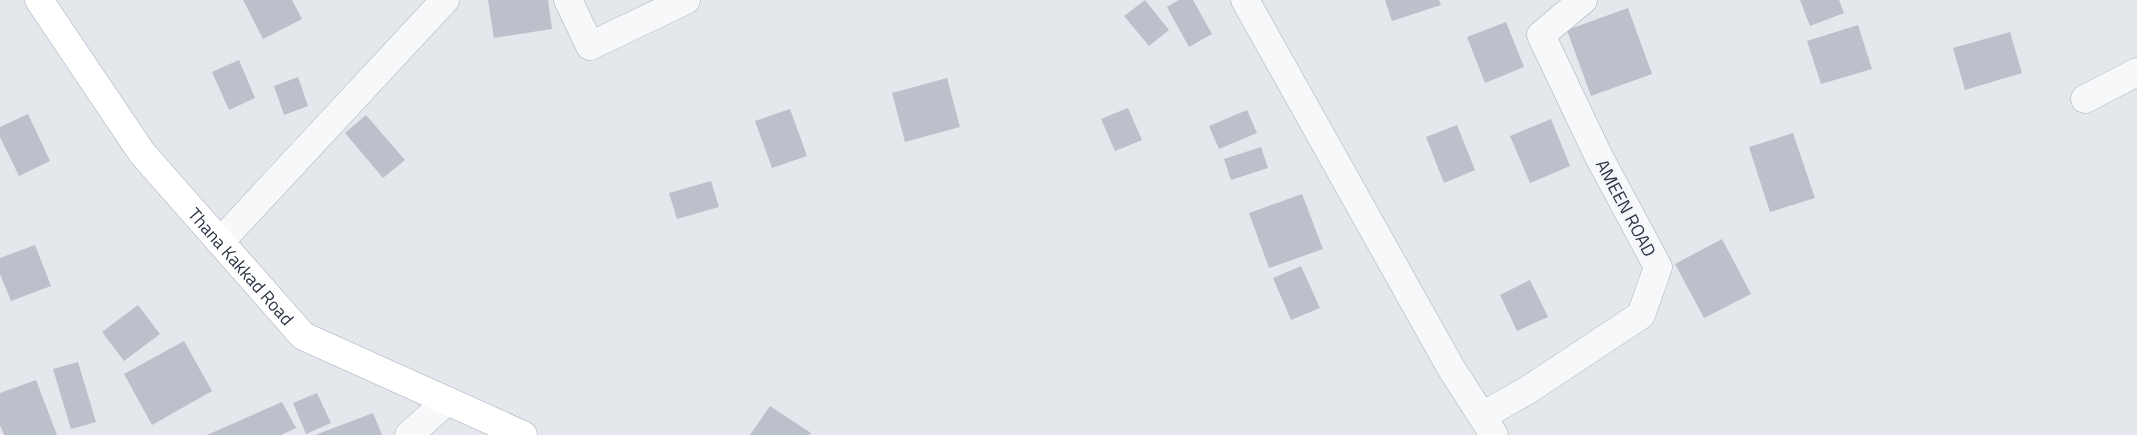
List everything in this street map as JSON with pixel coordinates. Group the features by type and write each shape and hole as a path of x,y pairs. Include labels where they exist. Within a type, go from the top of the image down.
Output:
{"main road":[{"name":"Thana Kakkad Road","path":"39,0 142,153 303,336 522,435"}],"street":[{"path":"220,242 445,0"},
{"path":"568,0 590,46 686,0"},
{"path":"1245,0 1446,359 1488,426"},
{"name":"AMEEN ROAD","path":"1488,426 1528,390 1641,315 1658,267 1598,155 1541,35 1583,0"},
{"path":"2085,99 2137,72"},
{"path":"409,435 447,401"}],"building":[{"path":"243,0 292,0 302,19 263,39"},
{"path":"488,0 548,0 552,29 494,38"},
{"path":"1145,0 1169,30 1149,46 1124,16"},
{"path":"1179,0 1193,0 1212,34 1189,47 1167,7"},
{"path":"1385,0 1439,0 1441,5 1392,21"},
{"path":"1800,0 1839,0 1844,13 1810,26"},
{"path":"1628,8 1652,74 1591,96 1567,30"},
{"path":"1506,22 1524,67 1485,83 1467,37"},
{"path":"1858,25 1872,69 1821,84 1807,41"},
{"path":"2010,32 2022,73 1965,90 1953,48"},
{"path":"239,60 255,98 229,110 212,72"},
{"path":"298,77 308,106 284,115 274,86"},
{"path":"947,78 960,127 905,142 892,93"},
{"path":"1128,108 1142,140 1115,151 1101,119"},
{"path":"790,109 807,156 772,168 755,121"},
{"path":"1247,110 1257,133 1219,149 1209,126"},
{"path":"28,114 50,161 19,176 0,137 0,127"},
{"path":"366,115 405,160 383,178 345,133"},
{"path":"1551,119 1570,166 1530,183 1510,136"},
{"path":"1457,125 1475,170 1444,183 1426,137"},
{"path":"1793,133 1815,198 1770,212 1749,147"},
{"path":"1261,147 1268,168 1231,180 1224,159"},
{"path":"711,181 719,207 677,219 669,193"},
{"path":"1302,194 1323,249 1269,268 1249,213"},
{"path":"1722,239 1751,294 1704,318 1675,264"},
{"path":"35,245 51,286 11,301 0,274 0,258"},
{"path":"1301,266 1320,308 1291,320 1273,278"},
{"path":"1530,280 1548,317 1517,331 1500,295"},
{"path":"138,305 160,334 124,361 102,332"},
{"path":"184,341 212,391 152,425 124,374"},
{"path":"78,362 96,422 71,429 53,369"},
{"path":"36,380 57,435 4,435 0,425 0,393"},
{"path":"317,393 331,423 306,434 293,403"},
{"path":"282,402 296,428 281,435 207,435"},
{"path":"770,406 811,433 809,435 750,435"},
{"path":"373,413 382,435 315,435"}]}
